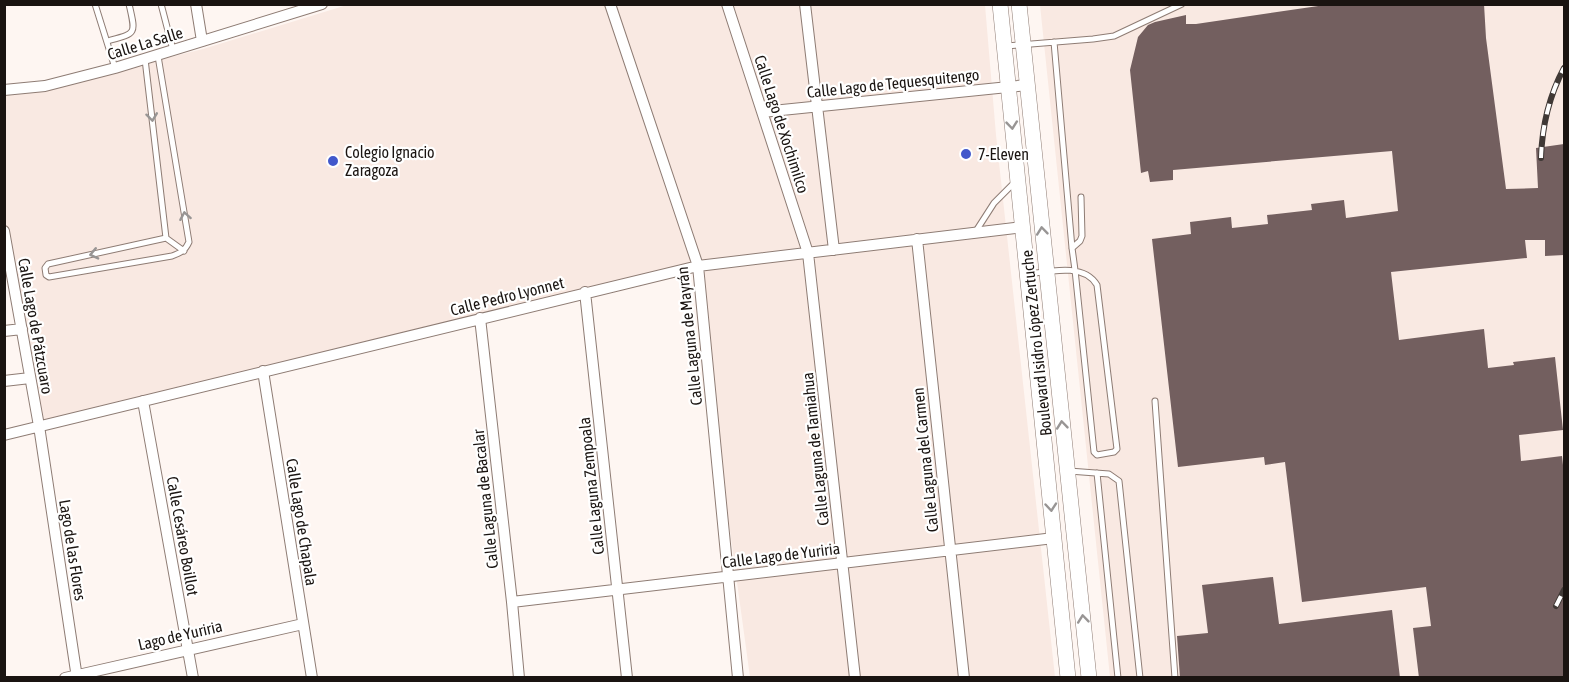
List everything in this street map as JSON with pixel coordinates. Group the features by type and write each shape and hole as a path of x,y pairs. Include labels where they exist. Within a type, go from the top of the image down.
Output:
{"main road":[{"name":"Boulevard Isidro López Zertuche","path":"1000,4 1068,678"},
{"name":"Boulevard Isidro López Zertuche","path":"1019,4 1089,678"},
{"path":"1032,316 1050,314"}],"street":[{"path":"196,4 202,41"},
{"name":"Calle La Salle","path":"4,90 45,86 115,68 158,56 296,9 322,4"},
{"name":"Calle Laguna de Mayrán","path":"610,4 698,266 738,678"},
{"name":"Calle Lago de Xochimilco","path":"727,4 808,253"},
{"path":"805,4 834,250"},
{"name":"Calle Lago de Tequesquitengo","path":"762,112 1027,85"},
{"name":"Calle Pedro Lyonnet","path":"4,435 698,266 1023,227"},
{"name":"Calle Lago de Pátzcuaro","path":"4,231 39,426"},
{"name":"Calle Laguna del Carmen","path":"917,239 964,678"},
{"name":"Calle Laguna de Tamiahua","path":"808,253 855,678"},
{"name":"Calle Laguna Zempoala","path":"585,292 627,678"},
{"name":"Calle Laguna de Bacalar","path":"480,318 519,678"},
{"path":"4,331 22,329"},
{"name":"Calle Lago de Chapala","path":"263,371 312,678"},
{"path":"4,381 30,378"},
{"name":"Calle Cesáreo Boillot","path":"143,401 193,678"},
{"name":"Lago de las Flores","path":"39,426 77,676"},
{"name":"Calle Lago de Yuriria","path":"512,602 1054,538"},
{"name":"Lago de Yuriria","path":"65,678 188,648 303,624"}],"lane":[{"path":"95,4 115,68"},
{"path":"107,41 129,36 133,32 129,4"},
{"path":"161,4 173,50"},
{"path":"1005,46 1114,36 1182,4"},
{"path":"1028,274 1075,270 1091,276 1097,285 1117,449 1114,452 1097,455 1094,452 1075,270 1072,248 1053,42"},
{"path":"158,56 189,242 183,251 172,256 49,277 46,275 45,268 48,264 166,238"},
{"path":"145,59 166,238 183,251"},
{"path":"975,233 994,203 1018,179"},
{"path":"1072,248 1082,236 1081,197"},
{"path":"1155,401 1175,678"},
{"path":"1067,471 1114,475 1119,480 1140,678"},
{"path":"1096,473 1118,678"}],"shaded area":[{"path":"607,4 612,8 624,5 985,5 996,135 1055,677 750,677 694,268 39,426 5,231 4,90 50,87 203,49 347,5"},
{"path":"1040,5 1564,5 1564,677 1110,677"}],"building":[{"path":"1332,4 1484,4 1486,38 1506,189 1538,188 1536,148 1564,144 1564,255 1545,256 1545,240 1525,240 1527,258 1391,272 1399,340 1484,329 1488,368 1514,365 1513,362 1555,357 1563,430 1519,435 1521,461 1562,456 1564,474 1564,678 1419,678 1413,628 1431,626 1426,587 1302,602 1285,462 1265,465 1264,457 1178,467 1152,239 1191,234 1190,222 1231,217 1232,228 1268,224 1267,215 1312,210 1311,204 1344,200 1346,218 1398,211 1392,151 1173,170 1173,180 1150,182 1148,171 1141,173 1130,70 1138,37 1148,25 1186,15 1186,24 1196,24"},
{"path":"1273,577 1279,624 1392,610 1400,678 1180,678 1177,636 1208,633 1202,585"}],"railway":[{"path":"1541,158 1547,112 1564,68"},
{"path":"1556,606 1564,590"}],"place":[{"name":"7-Eleven","path":"966,154"},
{"name":"Colegio Ignacio Zaragoza","path":"333,161"}]}
